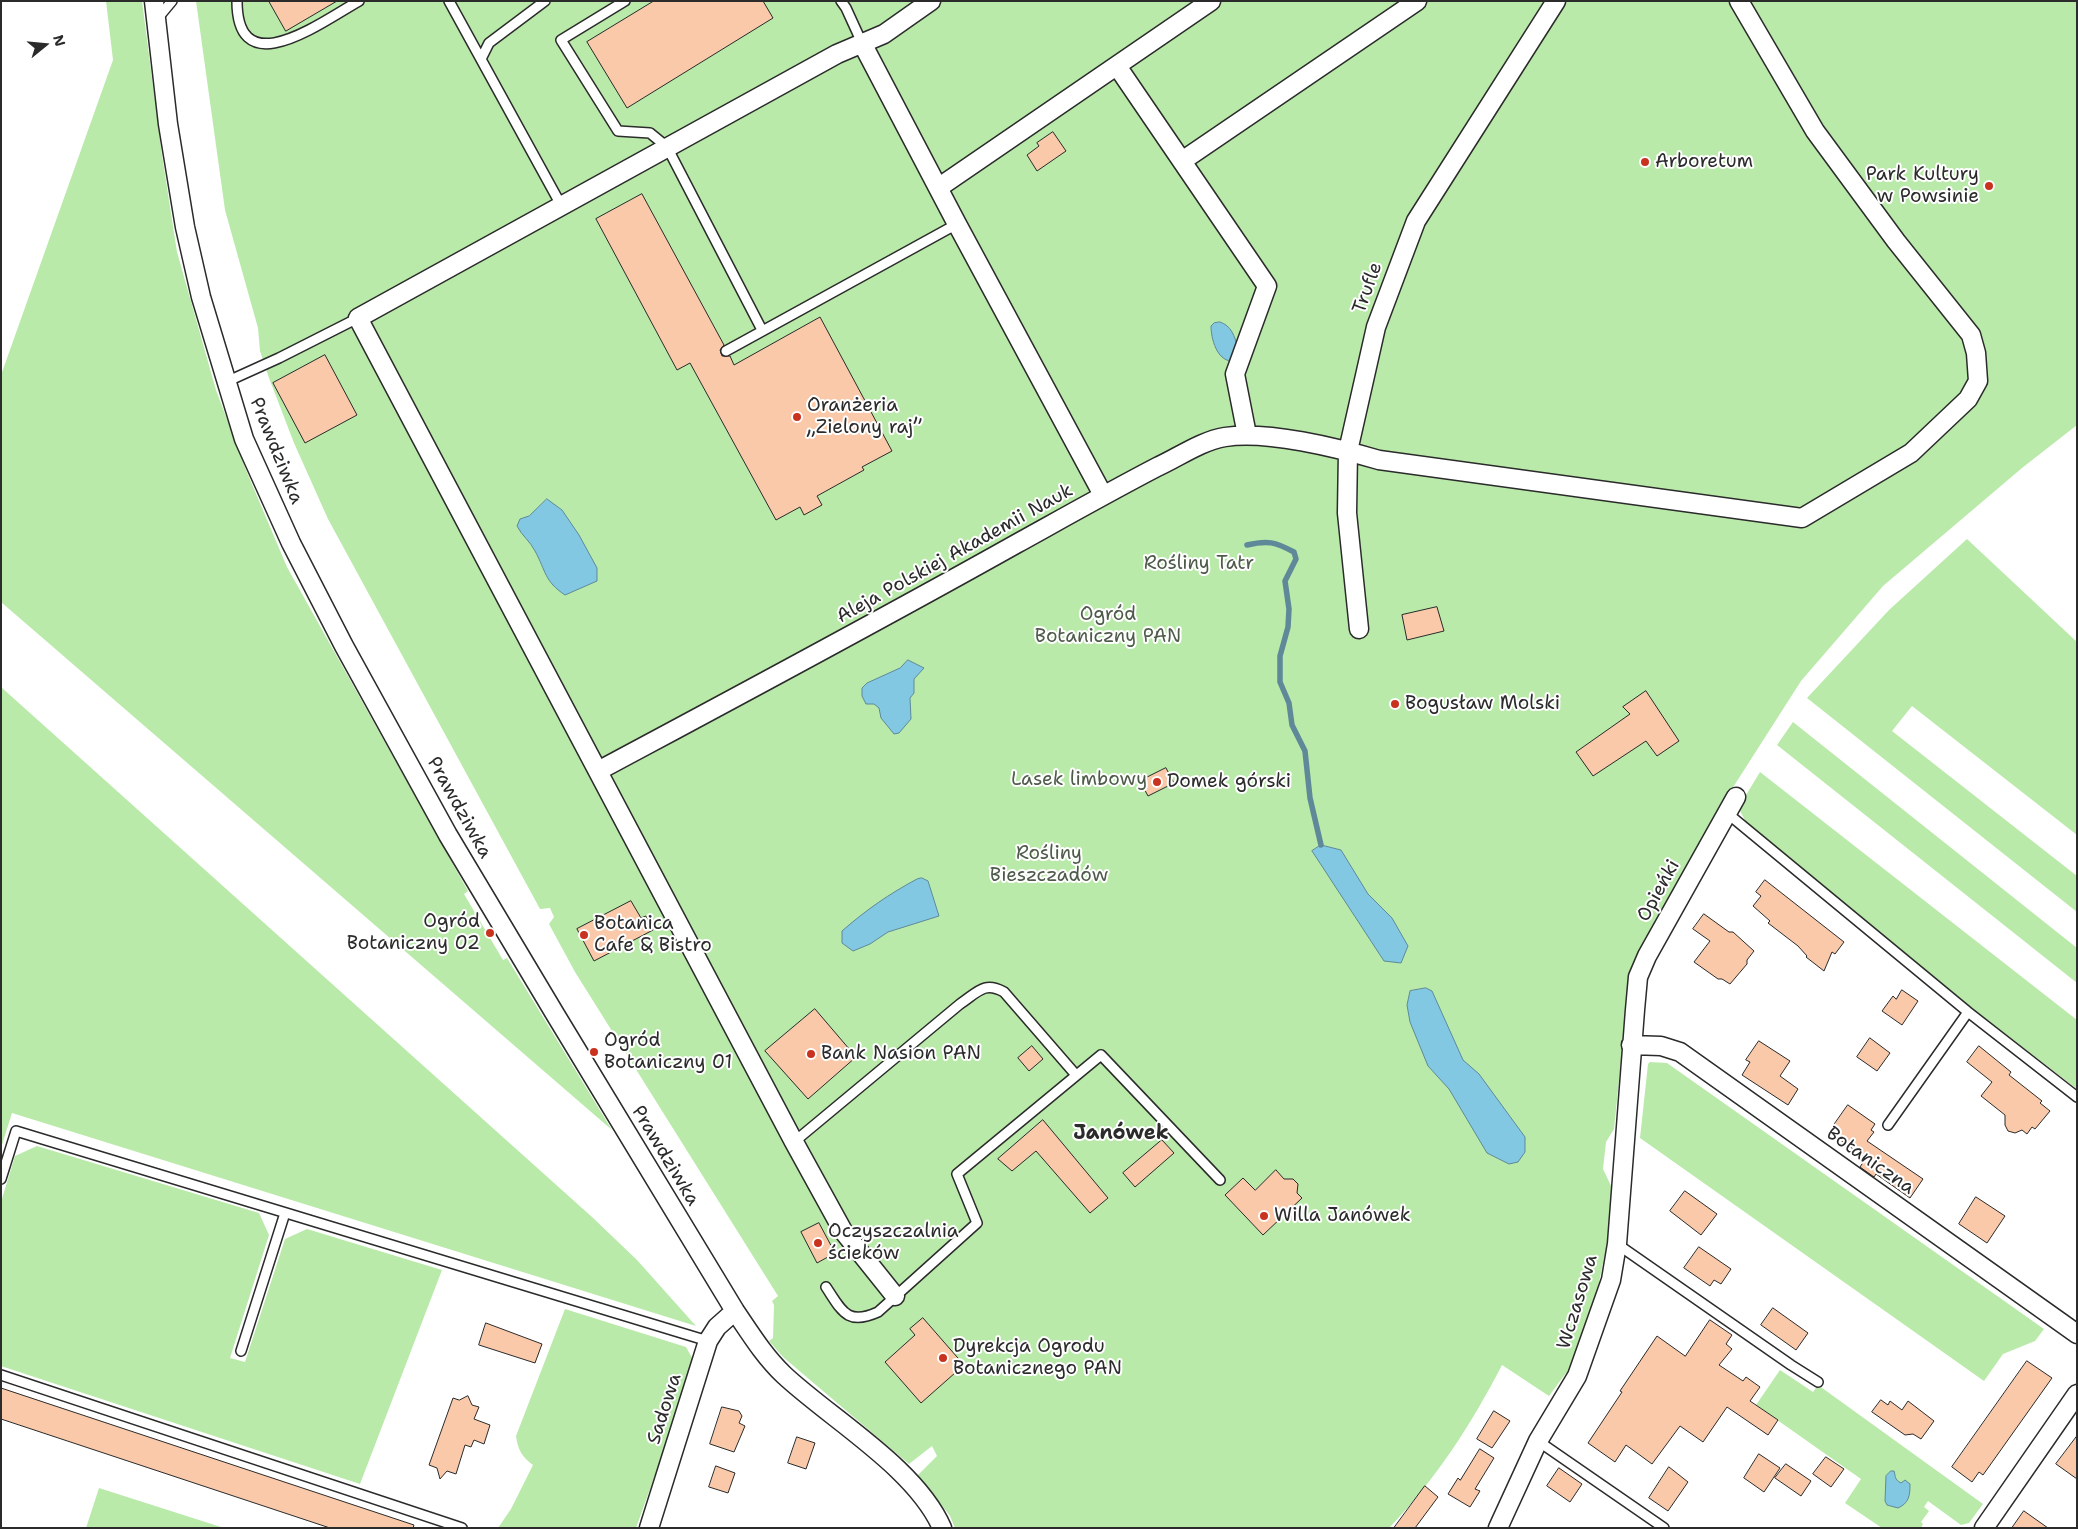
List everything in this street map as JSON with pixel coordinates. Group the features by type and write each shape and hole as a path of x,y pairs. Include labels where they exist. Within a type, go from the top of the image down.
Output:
{"street":[{"name":"Prawdziwka","path":"154,1 168,124 185,227 201,297 226,382 244,439 291,543 344,646 480,889 735,1311 770,1359 784,1374 906,1479 925,1500 942,1528"},
{"path":"895,1296 844,1230 794,1142 358,318 837,54 884,34 931,1"},
{"path":"938,188 1211,1"},
{"path":"1182,161 1417,1"},
{"name":"Trufle","path":"1359,629 1347,514 1348,451 1376,327 1416,221 1556,1"},
{"name":"Aleja Polskiej Akademii Nauk","path":"598,771 901,609 1103,495 1202,444 1224,438 1246,435 1281,439 1348,451 1379,460 1802,518 1911,453 1968,399 1978,381 1976,353 1971,334 1896,240 1815,131 1739,1"},
{"path":"862,43 1103,495"},
{"path":"1116,66 1267,286 1235,374 1246,435"},
{"name":"Opieńki","path":"1635,1010 1638,978 1643,965 1736,797"},
{"name":"Wczasowa","path":"1498,1528 1538,1441 1577,1376 1611,1280 1617,1244 1635,1010"},
{"name":"Botaniczna","path":"1631,1045 1661,1046 1680,1052 2077,1334"},
{"name":"Sadowa","path":"649,1528 708,1341 718,1327 735,1311"},
{"path":"1984,1528 2074,1405"}],"lane":[{"path":"157,20 172,1"},
{"path":"236,1 239,26 248,39 260,44 274,44 289,40 359,1"},
{"path":"449,1 561,205"},
{"path":"481,59 489,42 545,1"},
{"path":"625,1 561,40 618,131 650,133 668,147 762,330"},
{"path":"841,1 862,43"},
{"path":"726,351 957,224"},
{"path":"226,382 279,358 358,318"},
{"path":"1727,813 1968,1012 2077,1097"},
{"path":"794,1142 960,1004 984,988 994,987 1004,992 1076,1075"},
{"path":"1888,1125 1968,1012"},
{"path":"826,1287 840,1308 849,1316 860,1319 878,1312 977,1223 957,1174 1101,1055 1220,1180"},
{"path":"1,1178 16,1131 708,1341"},
{"path":"241,1351 285,1213"},
{"path":"1617,1244 1818,1382"},
{"path":"1,1375 462,1528"},
{"path":"1538,1441 1664,1528"}],"green space":[{"path":"106,1 142,1 177,252 216,390 246,470 287,567 468,891 464,894 503,960 507,958 612,1130 1,602 1,375 113,60"},
{"name":"Ogród Botaniczny PAN","path":"196,1 2077,1 2077,425 2022,468 1883,586 1801,681 1730,792 1630,973 1614,1129 1606,1142 1603,1169 1613,1190 1608,1239 1598,1287 1569,1373 1566,1373 1549,1396 1502,1365 1452,1451 1389,1528 955,1528 950,1516 918,1475 937,1456 932,1446 909,1464 783,1357 769,1341 773,1338 774,1305 772,1301 778,1296 575,972 549,924 554,917 550,908 540,909 328,519 294,443 260,351 258,328 225,210"},
{"path":"1967,539 2077,642 2077,835 1912,706 1892,731 2077,876 2077,912 1807,698 1889,610"},
{"path":"1,687 592,1217 637,1260 696,1326 12,1113 1,1148"},
{"path":"1793,722 2077,948 2077,983 1777,745"},
{"path":"1760,772 2077,1020 2077,1089 1933,978 1746,822 1739,809 1740,805"},
{"path":"1650,1062 1667,1063 2044,1329 2035,1341 2003,1354 1984,1381 1640,1138 1648,1064"},
{"path":"37,1146 259,1213 269,1235 230,1358 245,1362 285,1239 307,1229 442,1270 360,1484 1,1366 1,1202 15,1156"},
{"path":"565,1309 686,1347 695,1363 636,1528 498,1528 511,1509 533,1465 521,1453 516,1436"},
{"path":"1780,1370 1813,1392 1818,1385 1983,1504 1969,1523 1961,1525 1928,1501 1924,1507 1929,1511 1921,1522 1923,1524 1921,1528 1882,1528 1845,1503 1861,1479 1756,1405"},
{"path":"99,1488 224,1528 86,1528"}],"water":[{"path":"1220,322 1230,329 1238,347 1231,361 1222,357 1212,337 1211,326 1214,323"},
{"path":"547,499 562,510 579,535 597,568 597,581 565,595 549,580 533,547 517,526 520,519 529,516"},
{"path":"908,660 924,668 914,679 914,693 910,698 911,719 899,733 894,734 881,718 879,708 874,704 866,704 862,696 862,688 867,683 900,668"},
{"path":"1321,845 1341,850 1368,894 1392,918 1408,946 1401,963 1384,961 1312,851"},
{"path":"922,878 928,881 939,916 888,932 870,944 853,951 842,943 842,931 851,923 887,897 917,879"},
{"path":"1426,988 1432,991 1463,1060 1479,1074 1525,1137 1525,1152 1518,1162 1509,1164 1487,1153 1449,1089 1428,1066 1410,1022 1407,1005 1410,991"},
{"path":"1891,1471 1894,1471 1899,1482 1901,1483 1905,1480 1910,1484 1908,1499 1905,1504 1898,1508 1887,1505 1885,1501 1886,1476"}],"building":[{"path":"269,1 337,1 286,31"},
{"path":"654,1 763,1 773,18 627,108 587,42"},
{"path":"1053,132 1066,151 1037,171 1027,155 1039,146 1037,143"},
{"name":"Oranżeria „Zielony raj”","path":"642,194 724,345 720,350 722,356 730,356 734,365 820,317 892,451 862,467 864,470 817,496 822,505 804,515 800,507 776,520 690,363 677,370 596,219"},
{"path":"325,355 357,415 305,443 273,383"},
{"path":"1437,607 1444,631 1407,640 1402,615"},
{"path":"1646,691 1679,741 1657,756 1646,741 1593,776 1576,752 1630,714 1623,707"},
{"name":"Domek górski","path":"1166,768 1174,783 1148,796 1140,781"},
{"path":"1765,880 1844,942 1835,954 1832,952 1824,971 1806,957 1798,946 1768,923 1770,921 1753,906 1761,896 1756,892"},
{"path":"631,901 641,918 646,916 653,930 594,961 577,929"},
{"path":"1704,914 1729,932 1733,932 1754,951 1747,960 1747,964 1730,984 1722,979 1718,979 1694,962 1710,941 1693,929"},
{"path":"1902,990 1918,1001 1902,1025 1882,1011 1893,996 1896,999"},
{"name":"Bank Nasion PAN","path":"815,1009 856,1057 808,1099 765,1051"},
{"path":"1870,1038 1890,1053 1877,1071 1857,1057"},
{"path":"1759,1041 1790,1061 1780,1076 1798,1089 1788,1105 1742,1075 1750,1062 1746,1060"},
{"path":"1032,1046 1043,1059 1029,1071 1018,1058"},
{"path":"1979,1046 2011,1072 2009,1075 2042,1101 2040,1103 2050,1111 2035,1129 2032,1127 2027,1134 2022,1130 2015,1133 2008,1131 2005,1125 2005,1115 1981,1096 1992,1082 1967,1062"},
{"path":"1848,1105 1875,1124 1871,1130 1874,1132 1867,1141 1923,1179 1910,1198 1876,1174 1874,1177 1860,1167 1866,1158 1829,1132"},
{"path":"1043,1120 1108,1198 1090,1213 1036,1151 1012,1171 998,1159"},
{"path":"1162,1140 1174,1153 1135,1187 1123,1173"},
{"name":"Willa Janówek","path":"1276,1170 1284,1179 1293,1179 1298,1184 1297,1193 1302,1198 1263,1235 1225,1195 1243,1178 1255,1190"},
{"path":"1685,1191 1717,1214 1701,1235 1670,1211"},
{"path":"1976,1197 2005,1216 1987,1243 1959,1224"},
{"name":"Oczyszczalnia ścieków","path":"819,1223 835,1253 817,1263 801,1232"},
{"path":"1699,1247 1731,1269 1721,1284 1714,1280 1710,1286 1684,1268"},
{"path":"1773,1308 1808,1333 1796,1350 1761,1325"},
{"name":"Dyrekcja Ogrodu Botanicznego PAN","path":"923,1318 964,1365 921,1403 885,1362 915,1335 910,1329"},
{"path":"1710,1320 1732,1335 1726,1344 1732,1349 1719,1365 1743,1381 1746,1377 1760,1387 1750,1401 1778,1420 1768,1435 1727,1407 1703,1442 1680,1426 1652,1464 1626,1445 1615,1462 1588,1443 1657,1336 1685,1356"},
{"path":"486,1323 542,1344 535,1363 479,1345"},
{"path":"2027,1361 2052,1378 1983,1475 1979,1472 1972,1482 1952,1467"},
{"path":"1,1388 414,1525 413,1528 330,1528 1,1419"},
{"path":"468,1396 472,1405 479,1407 474,1419 490,1425 484,1444 474,1440 471,1447 465,1445 456,1474 447,1471 440,1479 437,1468 429,1465 453,1398 459,1400"},
{"path":"1881,1400 1888,1405 1890,1401 1902,1410 1908,1401 1934,1421 1921,1439 1913,1434 1905,1435 1872,1412"},
{"path":"722,1407 739,1411 742,1416 739,1423 745,1426 734,1452 710,1444"},
{"path":"1494,1411 1510,1421 1492,1448 1477,1439"},
{"path":"2077,1436 2077,1479 2056,1464"},
{"path":"797,1437 815,1443 806,1469 788,1463"},
{"path":"1480,1449 1494,1458 1475,1489 1480,1491 1470,1507 1448,1494 1458,1478 1460,1480"},
{"path":"1759,1454 1780,1468 1764,1492 1744,1478"},
{"path":"1826,1457 1844,1469 1831,1487 1813,1474"},
{"path":"1786,1464 1811,1481 1801,1496 1775,1478"},
{"path":"716,1466 735,1473 728,1493 709,1487"},
{"path":"1669,1467 1688,1482 1668,1511 1649,1498"},
{"path":"1559,1468 1582,1484 1570,1502 1547,1486"},
{"path":"1425,1486 1438,1497 1415,1528 1394,1528"},
{"path":"2024,1511 2048,1528 2012,1528"}],"waterway":[{"path":"1247,545 1266,542 1276,544 1294,552 1296,559 1285,581 1289,609 1288,627 1280,656 1280,682 1289,703 1292,725 1305,751 1310,798 1321,845"}],"place":[{"name":"Arboretum","path":"1645,162"},
{"name":"Park Kultury w Powsinie","path":"1989,186"},
{"name":"Oranżeria „Zielony raj”","path":"797,417"},
{"name":"Bogusław Molski","path":"1395,704"},
{"name":"Domek górski","path":"1157,782"},
{"name":"Ogród Botaniczny 02","path":"490,933"},
{"name":"Botanica Cafe & Bistro","path":"584,935"},
{"name":"Ogród Botaniczny 01","path":"594,1052"},
{"name":"Bank Nasion PAN","path":"811,1054"},
{"name":"Willa Janówek","path":"1264,1216"},
{"name":"Oczyszczalnia ścieków","path":"818,1243"},
{"name":"Dyrekcja Ogrodu Botanicznego PAN","path":"943,1358"}],"district":[{"name":"Janówek","path":"1121,1134"}],"park label":[{"name":"Rośliny Tatr","path":"1199,564"},
{"name":"Lasek limbowy","path":"1079,780"},
{"name":"Rośliny Bieszczadów","path":"1049,865"}]}
